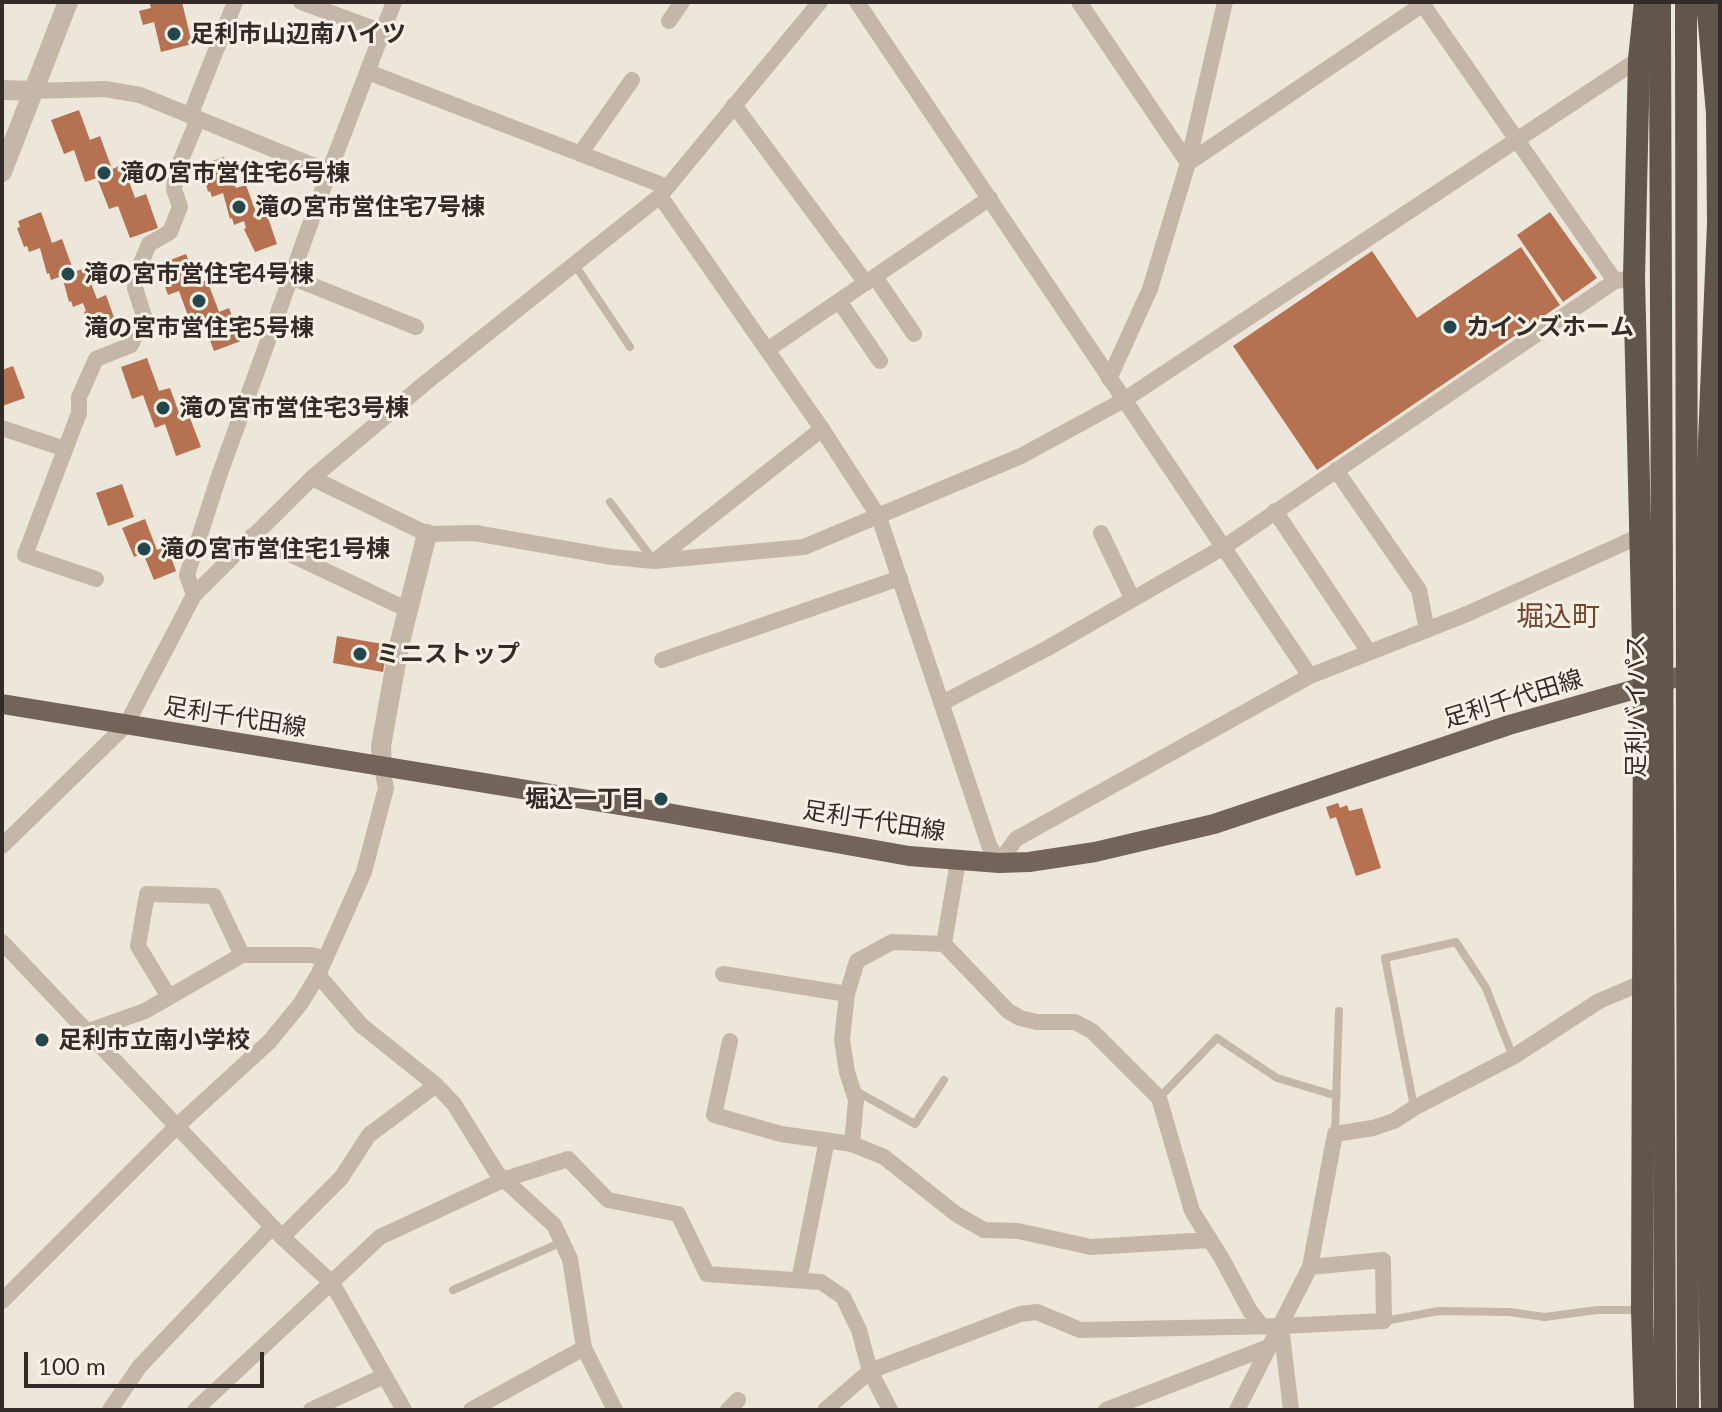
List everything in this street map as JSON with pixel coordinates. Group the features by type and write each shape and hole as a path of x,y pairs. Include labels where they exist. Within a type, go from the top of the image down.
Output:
{"highway":[{"path":"1645,2 1624,279 1642,535 1642,1310 1645,1410"},
{"name":"足利バイパス","path":"1660,2 1665,1410"},
{"path":"1686,2 1688,1410"},
{"path":"1707,2 1717,113 1718,223 1714,486 1712,1410"}],"main road":[{"name":"足利千代田線","path":"2,704 909,856 999,863 1029,862 1095,852 1214,824 1509,725 1714,667"}],"street":[{"path":"2,172 68,2"},
{"path":"96,579 25,555 79,413 79,397 96,359 131,345 144,316 135,288 135,277 149,244 170,232 180,207 174,189 176,172 235,2"},
{"path":"301,2 383,32"},
{"path":"194,595 187,575 219,476 394,2"},
{"path":"669,21 682,2"},
{"path":"2,846 126,725 194,595 312,478 663,191 820,2"},
{"path":"857,2 1310,676"},
{"path":"1079,2 1188,163"},
{"path":"1109,379 1150,289 1188,163 1225,2"},
{"path":"942,703 1046,649 1224,547 1624,279 1518,140 1423,3 1188,163"},
{"path":"312,478 427,534 475,533 612,557 654,561 804,547 1021,456 1124,400 1639,59"},
{"path":"368,72 580,154 663,191 879,517 989,845 999,863 1016,839 1310,676 1467,614 1642,535"},
{"path":"580,154 632,80"},
{"path":"2,90 75,89 140,95 329,172"},
{"path":"734,105 914,334"},
{"path":"767,350 990,198"},
{"path":"291,277 416,327"},
{"path":"839,301 880,361"},
{"path":"2,428 65,449"},
{"path":"654,561 822,429"},
{"path":"1336,470 1419,590 1427,630"},
{"path":"1275,511 1369,652"},
{"path":"1101,533 1132,598"},
{"path":"2,1301 176,1127 286,1024 318,975 364,872 386,788 381,746 406,609 427,534"},
{"path":"252,536 406,609"},
{"path":"662,660 900,578"},
{"path":"944,944 958,861"},
{"path":"169,997 138,946 147,894 214,896 242,955"},
{"path":"2,942 277,1232 332,1283 404,1410"},
{"path":"852,1144 856,1100 847,1072 842,1040 847,994 857,961 892,942 944,944 1008,1011 1037,1022 1075,1022 1092,1031 1159,1098 1188,1200 1250,1311 1262,1326"},
{"path":"86,1032 145,1011 242,955 311,955 325,958"},
{"path":"723,974 847,994"},
{"path":"318,975 361,1025 436,1085 454,1104 497,1173 554,1225 570,1259 584,1348 615,1410"},
{"path":"1237,1410 1310,1267 1335,1134 1394,1121 1513,1057 1599,1001 1644,982"},
{"path":"730,1041 714,1115 781,1134 852,1144 884,1157 956,1214 984,1230 1018,1231 1091,1247 1210,1240"},
{"path":"110,1410 139,1367 277,1232 341,1178 369,1135 436,1085"},
{"path":"799,1280 827,1140"},
{"path":"195,1410 380,1237 505,1179 568,1159 608,1200 678,1214 707,1274 821,1282 843,1297 859,1330 870,1371 890,1410"},
{"path":"825,1410 870,1371 963,1334 1028,1313 1037,1312 1080,1330 1384,1321 1383,1260 1310,1267"},
{"path":"1281,1326 1291,1410"},
{"path":"1106,1410 1271,1346"},
{"path":"471,1410 584,1348"},
{"path":"311,1410 384,1376"}],"lane":[{"path":"574,264 630,347"},
{"path":"610,502 654,561"},
{"path":"1414,1108 1385,958 1456,942 1486,988 1513,1057"},
{"path":"1335,1134 1339,1011"},
{"path":"1159,1098 1217,1038 1277,1078 1337,1096"},
{"path":"852,1089 915,1124 944,1080"},
{"path":"453,1290 563,1242"},
{"path":"1384,1321 1439,1311 1509,1312 1545,1317 1597,1310 1642,1310"}],"building":[{"name":"足利市山辺南ハイツ","path":"149,2 182,2 192,44 161,52 154,22 143,25 139,11 151,8"},
{"name":"滝の宮市営住宅6号棟","path":"79,110 90,140 100,136 112,169 123,165 135,198 146,194 158,228 130,238 118,206 109,209 97,178 85,182 74,150 64,154 51,120"},
{"name":"滝の宮市営住宅7号棟","path":"224,157 236,188 246,185 257,215 266,212 277,244 255,252 244,229 244,221 234,225 230,219 223,193 212,197 208,192 201,165"},
{"name":"滝の宮市営住宅4号棟","path":"41,212 52,243 62,239 74,272 85,268 97,299 106,295 117,326 94,334 83,303 73,307 69,302 62,276 51,280 47,274 40,248 29,252 27,246 24,247 17,228 20,227 18,221"},
{"path":"1550,212 1597,278 1563,302 1517,235"},
{"path":"1521,247 1560,305 1317,470 1233,346 1372,251 1417,318"},
{"name":"滝の宮市営住宅5号棟","path":"186,254 197,284 207,280 219,312 229,308 241,341 214,351 202,320 191,324 179,291 168,295 157,265"},
{"name":"滝の宮市営住宅3号棟","path":"147,358 159,391 170,388 182,421 190,418 201,447 176,456 165,424 155,428 143,395 132,399 121,367"},
{"path":"13,366 25,398 2,406 2,370"},
{"path":"122,484 134,517 108,526 96,493"},
{"name":"滝の宮市営住宅1号棟","path":"145,519 157,550 167,546 176,571 154,580 143,553 134,557 122,528"},
{"name":"ミニストップ","path":"337,636 388,645 383,672 333,663"},
{"path":"1338,803 1340,808 1347,805 1349,811 1362,808 1381,868 1356,876 1336,817 1330,819 1326,807"}],"place":[{"name":"足利市山辺南ハイツ","path":"174,34"},
{"name":"滝の宮市営住宅6号棟","path":"104,173"},
{"name":"滝の宮市営住宅7号棟","path":"239,207"},
{"name":"滝の宮市営住宅4号棟","path":"68,274"},
{"name":"滝の宮市営住宅5号棟","path":"199,301"},
{"name":"カインズホーム","path":"1450,327"},
{"name":"滝の宮市営住宅3号棟","path":"163,408"},
{"name":"滝の宮市営住宅1号棟","path":"144,549"},
{"name":"ミニストップ","path":"360,654"},
{"name":"堀込一丁目","path":"661,799"},
{"name":"足利市立南小学校","path":"42,1040"}],"district":[{"name":"堀込町","path":"1558,617"}]}
